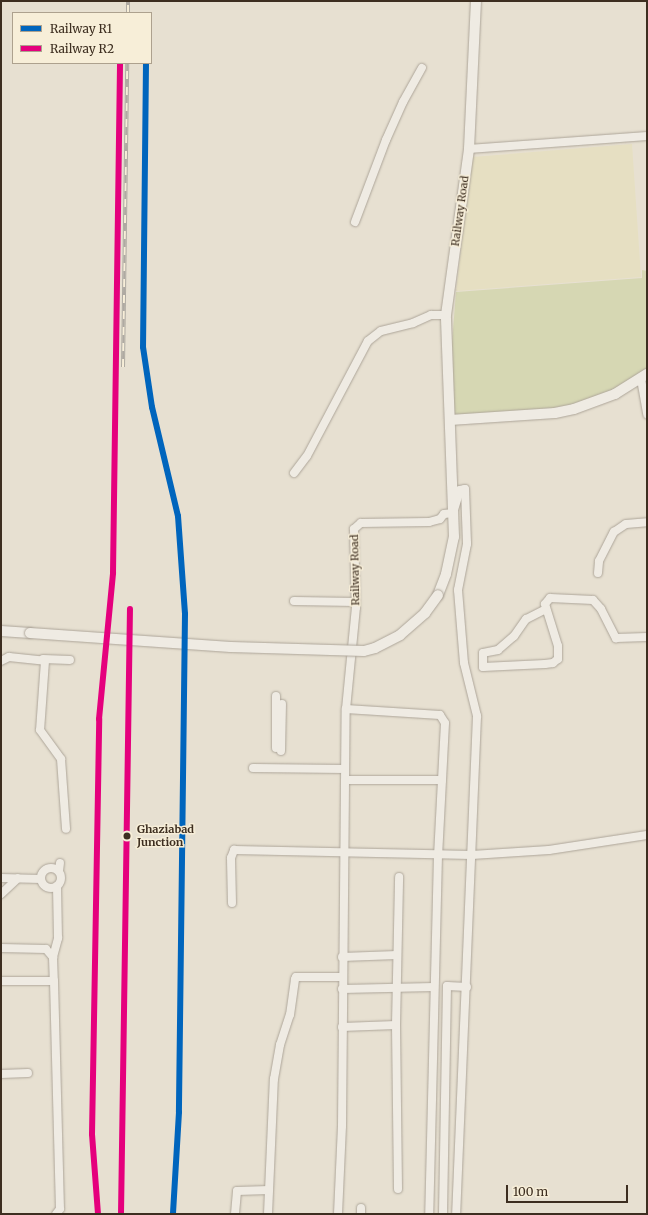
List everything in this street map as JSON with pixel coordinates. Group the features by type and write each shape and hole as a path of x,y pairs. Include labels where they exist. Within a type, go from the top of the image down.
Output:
{"street":[{"name":"Railway Road","path":"338,1214 342,1126 343,852 346,709 354,638 356,602 354,534 356,526 361,523 430,522 440,519 444,514 453,516 446,315 469,149 476,1"},
{"path":"355,222 402,102 422,68"},
{"path":"469,149 647,136"},
{"path":"294,473 307,456 368,341 381,331 431,315 446,315"},
{"path":"450,420 555,413 574,409 594,404 644,376 647,414"},
{"path":"1,631 231,647 357,651 375,648 412,626 438,595 446,574 454,537 453,516 460,490 465,489 467,544 458,590 464,663 477,716 467,987 456,1214"},
{"path":"598,573 599,561 614,532 626,524 647,522"},
{"path":"546,609 526,620 514,636 498,650 483,653 483,667 553,663 559,654 545,604 550,598 593,600 601,609 616,638 647,637"},
{"path":"294,601 356,602"},
{"path":"1,661 9,657 70,660"},
{"path":"43,659 45,663 40,730 61,759 66,829"},
{"path":"276,696 279,750 282,704"},
{"path":"346,709 440,715 445,723 438,855 429,1214"},
{"path":"253,768 345,769"},
{"path":"345,780 442,780"},
{"path":"232,903 231,858 234,850 472,855 549,850 647,835"},
{"path":"41,879 45,870 52,867 60,867 62,878 57,886 58,938 53,958 60,1209 56,1214"},
{"path":"398,1189 396,986 399,877"},
{"path":"1,878 41,879"},
{"path":"1,894 18,878"},
{"path":"41,879 45,886 52,888 57,886"},
{"path":"1,948 46,949 53,958"},
{"path":"342,957 397,955"},
{"path":"268,1214 274,1079 280,1045 290,1014 295,978 342,977"},
{"path":"1,981 54,981"},
{"path":"342,989 396,986 467,987"},
{"path":"443,1214 447,986"},
{"path":"342,1027 396,1025"},
{"path":"1,1074 28,1073"},
{"path":"235,1214 237,1191 269,1190"}],"shaded area":[{"path":"632,144 641,277 456,291 472,157"}],"green space":[{"path":"642,270 647,271 647,373 591,402 547,409 454,415 452,343 456,292 642,278"}],"railway":[{"path":"128,1 128,12"},
{"path":"123,367 127,64"}],"rail line":[{"name":"R2","path":"98,1214 92,1134 99,719 113,573 120,64"},
{"name":"R1","path":"146,64 143,347 152,407 178,516 185,614 179,1112 173,1214"},
{"name":"R2","path":"121,1214 130,609"}],"place":[{"name":"Ghaziabad Junction","path":"127,836"}]}
